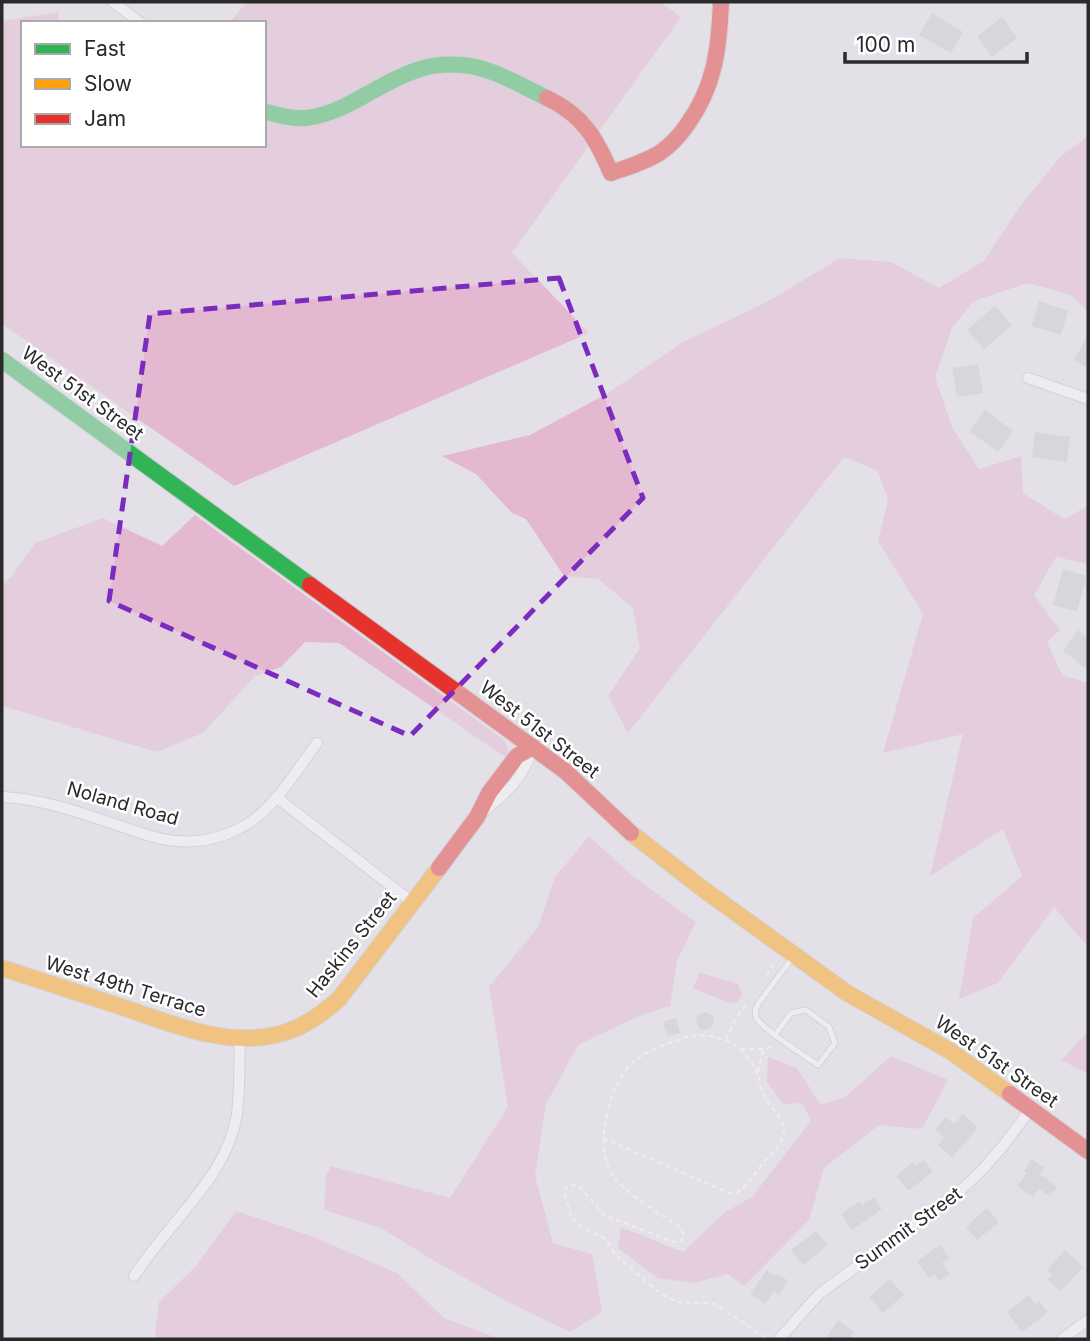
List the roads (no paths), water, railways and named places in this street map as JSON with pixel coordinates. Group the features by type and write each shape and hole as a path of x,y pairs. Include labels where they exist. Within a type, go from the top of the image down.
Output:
{"street":[{"path":"113,2 138,21"},
{"path":"266,112 306,119 343,108 420,69 465,65 518,84 570,111 589,130 611,173 640,163 664,150 683,130 712,77 721,2"},
{"name":"West 51st Street","path":"2,360 576,779 649,849 794,955 861,1002 950,1051 1088,1151"},
{"path":"1028,378 1088,400"},
{"name":"Noland Road","path":"2,797 34,800 62,807 158,838 201,841 223,836 259,815 269,806 317,743"},
{"name":"Haskins Street","path":"240,1039 273,1036 308,1024 322,1014 347,988 477,817 489,793 517,756 533,747"},
{"path":"276,797 412,902"},
{"name":"West 49th Terrace","path":"2,968 195,1031 240,1039"},
{"path":"134,1276 219,1165 237,1115 240,1039"},
{"name":"Summit Street","path":"779,1339 819,1294 961,1190 984,1169 1030,1110"},
{"path":"1062,1339 1088,1320"}],"lane":[{"path":"778,1036 791,1013 806,1010 829,1027 835,1043 818,1065 778,1036 758,1021 756,1009 794,955"}]}
